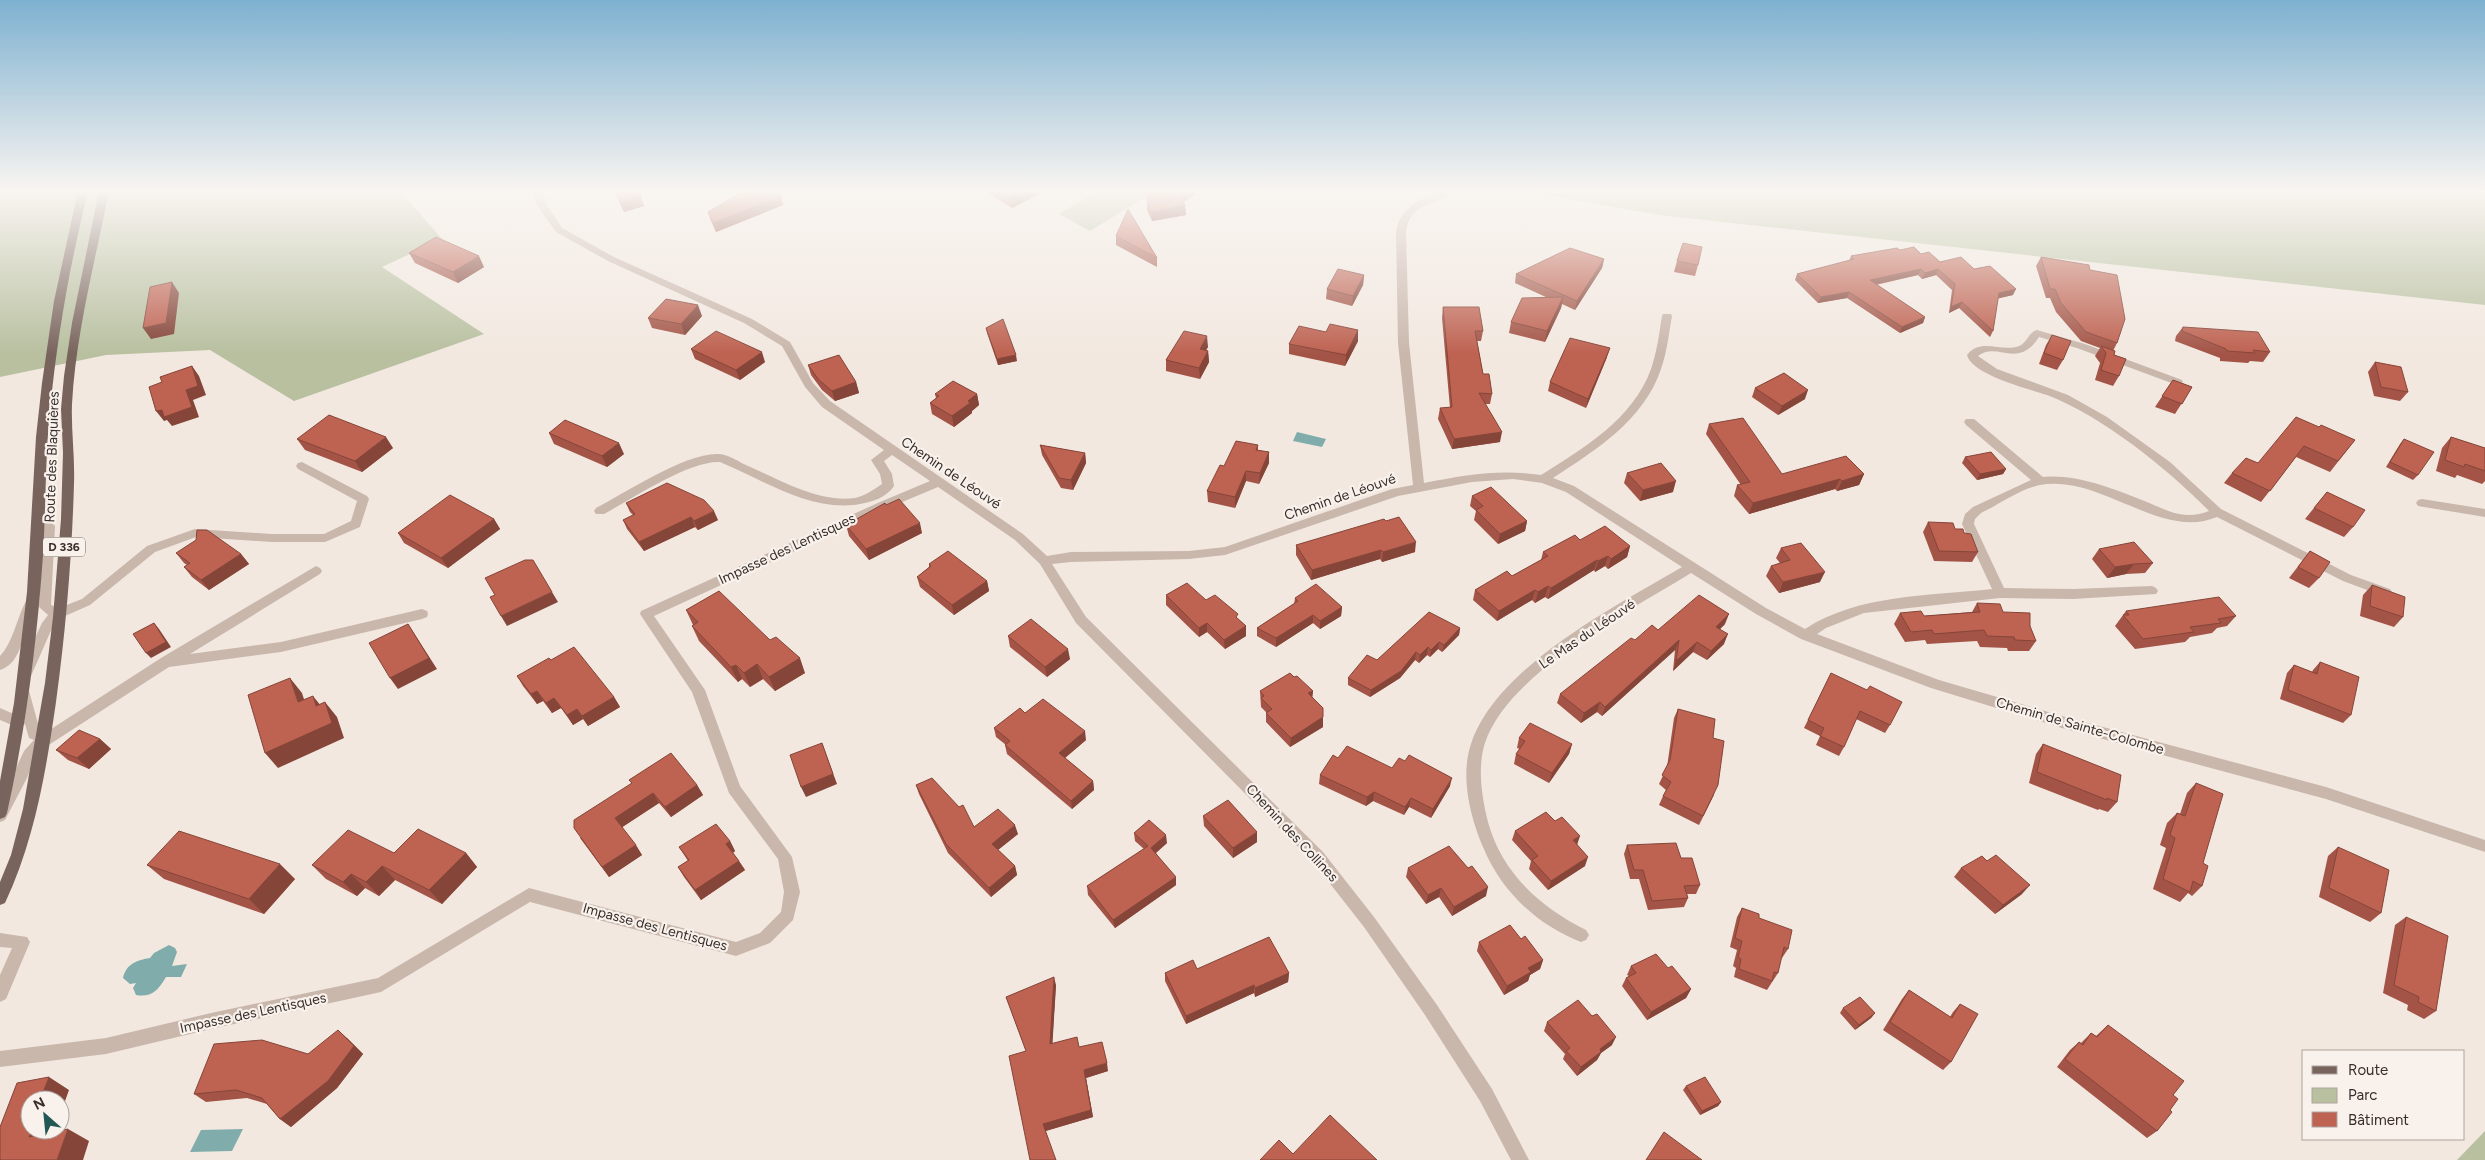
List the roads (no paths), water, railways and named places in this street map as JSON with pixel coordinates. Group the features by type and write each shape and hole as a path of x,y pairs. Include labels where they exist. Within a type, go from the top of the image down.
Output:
{"main road":[{"name":"Route des Blaquières","path":"0,815 23,691 33,599 39,517 43,414 49,358 72,245"},
{"name":"Route des Blaquières","path":"0,898 22,839 37,781 44,739 60,613 69,451 67,406 72,349 93,245"}],"street":[{"name":"Chemin de Léouvé","path":"586,245 611,259 748,321 786,344 809,385 826,404 1019,537 1044,561 1071,557 1189,555 1224,551 1264,539 1396,492 1419,486 1513,475 1543,479 1570,489 1691,567"},
{"path":"1402,245 1400,301 1403,346 1419,486"},
{"path":"1543,479 1583,454 1623,422 1646,392 1656,369 1668,316"},
{"path":"2178,382 2082,346 2037,333 2027,346 2020,350 1981,349 1972,355 1973,359 1989,370 2028,383 2083,409 2145,450 2206,500 2217,512 2348,578 2391,594"},
{"path":"1970,422 2040,481"},
{"path":"600,512 694,463 717,458 816,498 849,504 864,502 879,494 888,486 886,474 877,460 892,450"},
{"path":"24,675 48,623 60,613 86,602 150,549 195,533 272,538 325,538 356,524 363,499 302,466"},
{"path":"2000,593 1968,524 1969,517 1977,510 2040,481 2076,484 2120,495 2184,520 2196,521 2217,512"},
{"name":"Impasse des Lentisques","path":"0,1059 106,1046 212,1020 381,985 529,895 736,950 766,938 788,915 792,892 785,857 734,788 698,690 646,614 884,505 940,482"},
{"path":"2422,503 2485,513"},
{"path":"39,517 49,526 45,607 50,611 60,613"},
{"name":"Chemin des Collines","path":"1044,561 1081,620 1265,802 1318,857 1334,877 1431,1010 1486,1095 1520,1160"},
{"name":"Chemin de Sainte-Colombe","path":"1691,567 1761,611 1806,635 1936,684 2062,722 2326,793 2485,846"},
{"name":"Le Mas du Léouvé","path":"1580,935 1554,924 1521,896 1493,855 1479,819 1475,778 1478,743 1495,710 1524,678 1558,651 1691,567"},
{"path":"0,815 20,778 29,755 44,739 316,571"},
{"path":"1806,635 1821,625 1864,608 2000,593 2073,594 2152,591"},
{"path":"0,665 14,648 21,624 33,599"},
{"path":"166,662 281,647 422,614"},
{"path":"23,691 34,734 44,739"},
{"path":"0,714 18,722"},
{"path":"0,940 22,942 0,994"}],"water":[{"path":"1297,432 1326,439 1322,447 1293,441"},
{"path":"169,945 175,948 177,952 172,966 187,964 181,977 166,977 161,985 151,994 136,995 133,988 136,983 130,984 123,978 124,973 129,966 150,958 154,953"},
{"path":"243,1129 232,1151 190,1152 201,1130"}]}
